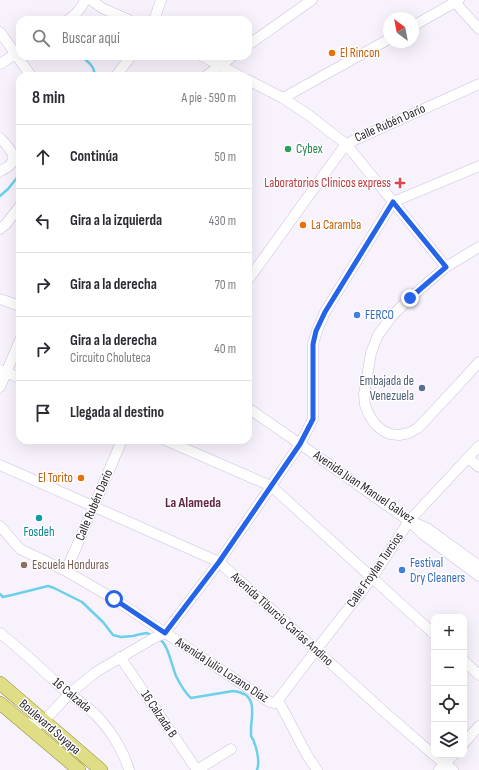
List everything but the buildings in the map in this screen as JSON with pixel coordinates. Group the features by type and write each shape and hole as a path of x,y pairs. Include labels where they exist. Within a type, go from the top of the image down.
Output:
{"main road":[{"name":"Boulevard Suyapa","path":"0,683 101,770"},
{"name":"Boulevard Suyapa","path":"0,703 79,770"}],"street":[{"path":"74,16 82,7 85,0"},
{"path":"91,0 102,8 120,16"},
{"path":"155,16 161,0"},
{"path":"252,42 312,0"},
{"path":"419,23 456,1 479,29"},
{"path":"0,32 16,50"},
{"path":"283,98 383,42"},
{"path":"0,64 16,53"},
{"path":"22,60 29,72"},
{"path":"119,72 128,60"},
{"path":"210,60 233,72"},
{"path":"211,72 227,60"},
{"path":"252,82 283,98 310,116 346,144 446,267"},
{"name":"Calle Rubén Darío","path":"252,274 346,144 479,84"},
{"path":"0,138 13,153 13,161 10,166 0,171"},
{"path":"22,721 32,725 38,725 44,721 69,694 96,672 159,636 219,562 300,444 313,419 313,344 316,331 325,312 393,202 479,166"},
{"path":"0,229 16,211"},
{"path":"479,247 446,267 410,298 392,316 378,335 371,353 364,394 365,406 375,424 382,430 390,434 399,435 409,433 418,428 479,362"},
{"path":"0,299 16,302"},
{"path":"0,388 3,371 16,347"},
{"path":"3,371 16,376"},
{"name":"Avenida Juan Manuel Galvez","path":"252,411 409,521 427,528 479,566"},
{"name":"Calle Rubén Darío","path":"66,570 120,444"},
{"path":"174,444 271,486 431,631"},
{"name":"Calle Froylan Turcios","path":"278,700 372,578 409,521 479,446"},
{"path":"468,458 479,467"},
{"name":"Avenida Tiburcio Carías Andino","path":"0,465 219,562 431,752"},
{"path":"409,521 424,535 479,576"},
{"name":"Avenida Julio Lozano Díaz","path":"0,526 20,549 66,570 114,599 159,636 265,700 274,703 278,700 307,755 317,770"},
{"name":"16 Calzada","path":"0,632 69,694 93,712 107,728 119,746 129,770"},
{"name":"16 Calzada B","path":"120,658 197,770"},
{"path":"467,664 479,675"},
{"path":"44,721 42,728 44,740"},
{"path":"467,739 479,726"},
{"path":"197,770 232,749"},
{"name":"Avenida Tiburcio Carías Andino","path":"437,758 446,768"},
{"path":"446,768 451,758"}],"waterway":[{"path":"86,60 93,67 94,72"},
{"path":"0,196 16,179"},
{"path":"0,594 3,597 48,586 82,602 103,622 113,635 121,637 147,633 153,636"},
{"path":"159,639 165,645 179,682 184,691 191,698 233,691 240,692 246,695 249,699 252,709 251,736 254,740 258,756 257,770"}],"place":[{"name":"El Rincon","path":"332,53"},
{"name":"Cybex","path":"288,149"},
{"name":"Laboratorios Clinicos express","path":"400,183"},
{"name":"La Caramba","path":"303,225"},
{"name":"FERCO","path":"357,315"},
{"name":"Embajada de Venezuela","path":"422,388"},
{"name":"El Torito","path":"81,478"},
{"name":"Fosdeh","path":"39,518"},
{"name":"Escuela Honduras","path":"24,565"},
{"name":"Festival Dry Cleaners","path":"402,570"}],"district":[{"name":"La Alameda","path":"193,502"}],"route":[{"path":"114,599 165,633 219,562 300,444 313,419 313,344 316,331 325,312 393,202 446,267 410,298"}]}
